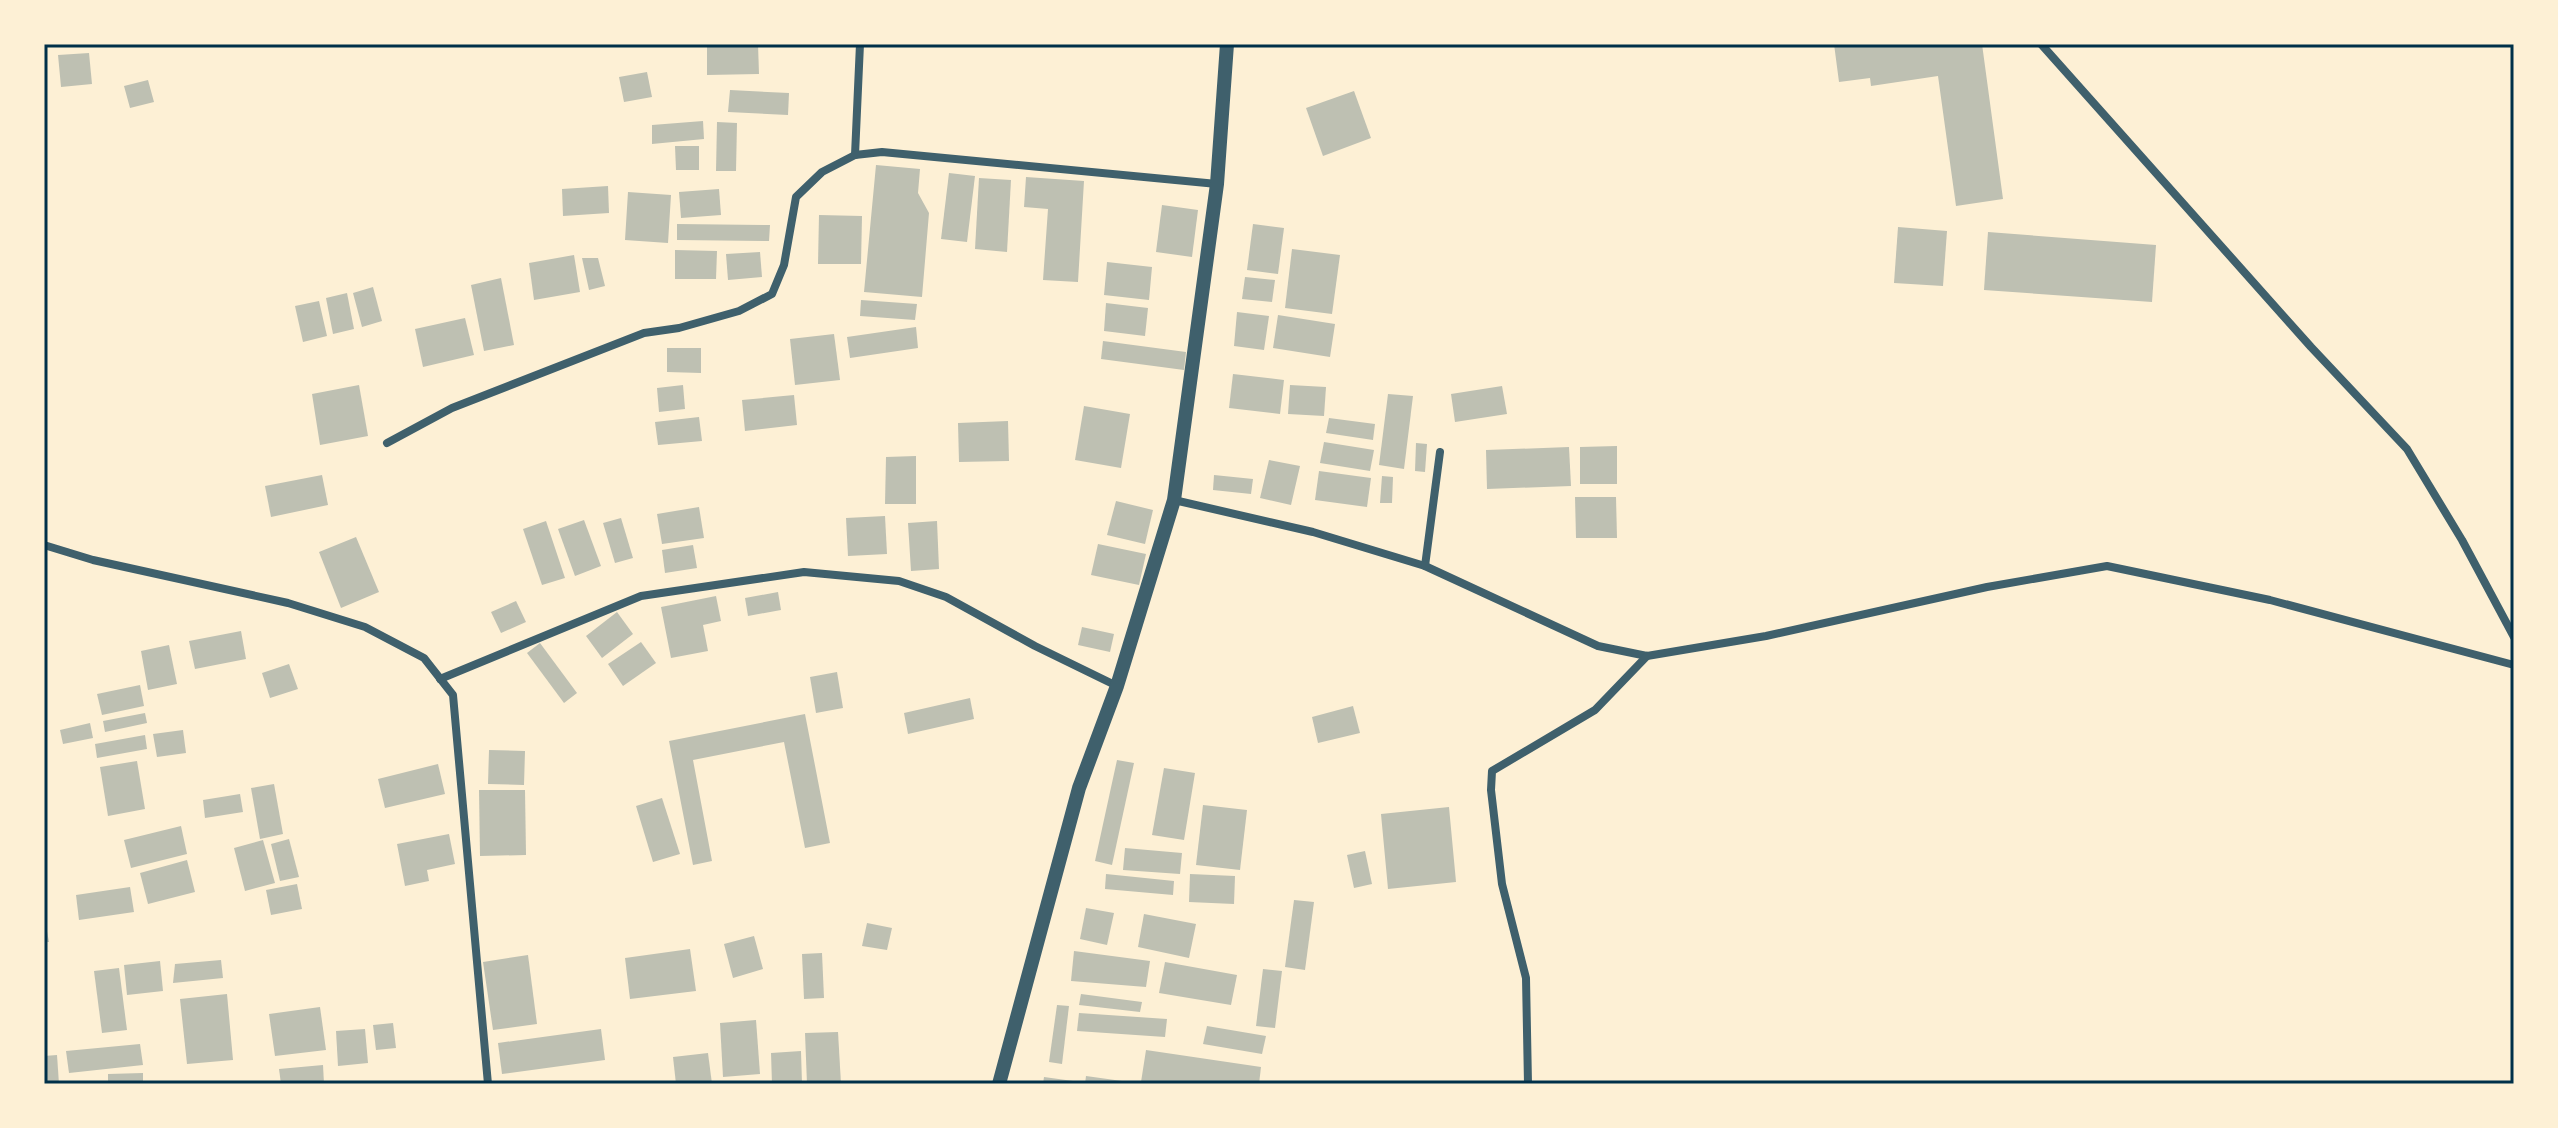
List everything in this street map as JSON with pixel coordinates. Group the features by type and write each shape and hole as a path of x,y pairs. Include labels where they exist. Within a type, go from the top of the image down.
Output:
{"street":[{"path":"855,155 860,44"},
{"path":"999,1084 1079,788 1117,686 1174,500 1217,184 1227,44"},
{"path":"2041,44 2311,347 2407,449 2462,540 2514,637"},
{"path":"387,443 452,408 629,339 739,311 772,294 784,265 796,197 822,172 855,155 882,152 1217,184"},
{"path":"1425,566 1440,452"},
{"path":"1174,500 1313,532 1425,566 1598,646 1647,656 1766,636 1987,587 2107,566 2270,600 2514,665"},
{"path":"44,545 93,560 288,603 365,627 424,658 453,695 488,1084"},
{"path":"440,679 641,596 804,572 899,581 946,597 1117,686"},
{"path":"1528,1084 1526,978 1502,884 1491,790 1492,771 1595,710 1647,656"}],"building":[{"path":"707,44 758,44 759,74 707,75"},
{"path":"1834,44 1982,44 2003,199 1956,206 1938,76 1871,86 1870,78 1839,82"},
{"path":"89,53 92,84 61,87 58,55"},
{"path":"647,72 652,97 624,102 619,77"},
{"path":"148,80 154,102 130,108 124,86"},
{"path":"730,90 789,93 788,115 728,112"},
{"path":"1354,91 1371,138 1323,156 1306,108"},
{"path":"703,121 704,139 652,144 652,125"},
{"path":"717,122 737,123 736,171 716,171"},
{"path":"675,146 699,146 699,170 676,170"},
{"path":"876,165 920,169 918,193 929,213 922,297 864,292"},
{"path":"949,173 975,176 967,242 941,239"},
{"path":"1026,177 1084,181 1078,282 1043,280 1048,209 1024,207"},
{"path":"979,178 1011,180 1007,252 975,249"},
{"path":"608,186 609,213 563,216 562,189"},
{"path":"719,189 721,215 681,218 679,192"},
{"path":"628,192 671,195 668,243 625,240"},
{"path":"1162,205 1198,210 1192,257 1156,252"},
{"path":"819,215 862,216 861,264 818,264"},
{"path":"677,224 770,225 769,241 677,240"},
{"path":"1253,224 1284,228 1278,274 1247,270"},
{"path":"1898,227 1947,231 1943,286 1894,283"},
{"path":"1988,232 2156,245 2152,302 1984,290"},
{"path":"1292,249 1340,255 1332,314 1285,308"},
{"path":"675,250 717,251 716,279 675,279"},
{"path":"760,252 762,277 728,280 726,254"},
{"path":"574,255 580,292 534,300 529,263"},
{"path":"582,258 598,258 605,286 589,290"},
{"path":"1107,262 1152,267 1149,300 1104,295"},
{"path":"1245,277 1275,280 1272,302 1242,299"},
{"path":"501,278 514,345 484,351 471,285"},
{"path":"373,287 382,321 362,327 353,293"},
{"path":"347,293 354,329 333,334 326,298"},
{"path":"861,300 917,304 915,320 860,316"},
{"path":"319,301 327,336 303,342 295,306"},
{"path":"1106,303 1148,308 1145,336 1104,331"},
{"path":"1237,312 1269,316 1264,350 1234,346"},
{"path":"1278,315 1335,324 1330,357 1273,348"},
{"path":"465,318 474,355 423,367 415,329"},
{"path":"916,327 918,348 850,358 847,337"},
{"path":"834,334 840,380 795,385 790,339"},
{"path":"1103,341 1186,352 1184,370 1101,359"},
{"path":"667,348 701,348 701,373 667,372"},
{"path":"1233,374 1284,380 1280,414 1229,408"},
{"path":"359,385 368,436 320,445 312,394"},
{"path":"683,385 685,409 659,412 657,388"},
{"path":"1290,385 1326,387 1324,416 1288,414"},
{"path":"1502,386 1507,414 1455,422 1451,394"},
{"path":"1388,394 1413,396 1404,469 1379,465"},
{"path":"794,395 797,425 745,431 742,400"},
{"path":"1084,406 1130,414 1121,468 1075,460"},
{"path":"699,417 702,441 658,445 655,422"},
{"path":"1329,418 1375,424 1373,440 1326,433"},
{"path":"1008,421 1009,461 959,462 958,423"},
{"path":"1324,442 1374,450 1370,471 1320,463"},
{"path":"1416,443 1427,444 1425,472 1415,471"},
{"path":"1617,446 1617,484 1580,484 1580,447"},
{"path":"1569,447 1571,486 1487,489 1486,450"},
{"path":"916,456 916,504 885,504 886,457"},
{"path":"1269,460 1300,466 1291,505 1260,498"},
{"path":"1319,471 1371,478 1367,507 1315,500"},
{"path":"322,475 328,505 271,517 265,486"},
{"path":"1214,475 1253,479 1251,494 1213,490"},
{"path":"1382,476 1393,477 1392,503 1380,503"},
{"path":"1575,497 1616,497 1617,538 1576,538"},
{"path":"1116,501 1153,510 1145,544 1107,535"},
{"path":"699,507 704,538 662,544 657,514"},
{"path":"885,516 887,554 848,556 846,518"},
{"path":"621,518 633,558 615,563 603,523"},
{"path":"584,520 601,566 575,576 558,529"},
{"path":"546,521 565,578 542,585 523,529"},
{"path":"937,521 939,569 911,571 908,523"},
{"path":"356,537 379,592 341,608 319,552"},
{"path":"1098,544 1146,554 1139,585 1091,575"},
{"path":"693,545 697,568 665,573 662,550"},
{"path":"778,592 781,610 748,616 745,598"},
{"path":"716,596 721,621 703,625 708,651 671,658 661,607"},
{"path":"516,601 526,622 501,633 491,612"},
{"path":"617,612 633,634 602,658 586,636"},
{"path":"1082,627 1114,634 1110,652 1078,645"},
{"path":"241,631 246,659 195,669 189,641"},
{"path":"641,642 656,663 623,686 608,664"},
{"path":"540,643 577,693 564,703 527,653"},
{"path":"169,645 177,684 148,690 141,651"},
{"path":"289,664 298,689 270,698 262,673"},
{"path":"837,672 843,708 816,713 810,677"},
{"path":"140,685 144,706 102,715 97,694"},
{"path":"970,698 974,719 908,734 904,713"},
{"path":"1353,706 1360,733 1318,743 1312,717"},
{"path":"145,713 147,723 105,732 103,721"},
{"path":"805,714 830,843 805,848 784,742 693,760 712,861 693,865 669,741"},
{"path":"90,723 93,738 63,744 60,730"},
{"path":"183,730 186,753 157,757 153,734"},
{"path":"145,735 147,749 97,758 95,744"},
{"path":"489,750 525,751 524,785 488,784"},
{"path":"1117,760 1134,763 1112,865 1095,861"},
{"path":"137,761 145,809 108,816 100,767"},
{"path":"438,764 445,794 385,808 378,779"},
{"path":"1164,768 1195,773 1184,840 1152,835"},
{"path":"274,784 283,834 260,839 251,788"},
{"path":"479,790 525,790 526,855 480,856"},
{"path":"240,794 243,812 205,818 203,800"},
{"path":"662,798 680,854 653,862 636,806"},
{"path":"1203,805 1247,810 1240,870 1196,865"},
{"path":"1449,807 1456,882 1388,889 1381,814"},
{"path":"181,826 187,854 131,868 124,840"},
{"path":"449,834 455,864 427,870 429,881 405,886 397,844"},
{"path":"289,839 299,877 280,881 271,844"},
{"path":"263,840 275,883 245,891 234,848"},
{"path":"1125,848 1182,853 1180,874 1123,870"},
{"path":"1365,851 1372,884 1354,888 1347,855"},
{"path":"187,860 195,892 148,904 140,873"},
{"path":"1106,874 1174,881 1173,895 1105,889"},
{"path":"1190,874 1235,876 1234,904 1189,902"},
{"path":"297,884 302,909 271,915 266,890"},
{"path":"130,887 134,912 79,920 76,895"},
{"path":"1294,900 1314,902 1305,970 1285,967"},
{"path":"1086,908 1114,913 1107,945 1080,939"},
{"path":"1144,914 1196,924 1189,958 1138,947"},
{"path":"44,915 49,942 44,942"},
{"path":"867,923 892,928 887,950 862,946"},
{"path":"754,936 763,969 733,978 724,944"},
{"path":"690,949 696,991 630,999 625,958"},
{"path":"1074,951 1150,961 1146,987 1071,981"},
{"path":"822,953 824,998 804,999 802,954"},
{"path":"528,955 537,1024 493,1030 483,962"},
{"path":"221,960 223,978 173,983 175,964"},
{"path":"160,961 163,991 127,995 124,965"},
{"path":"1165,962 1237,975 1231,1005 1159,993"},
{"path":"119,968 127,1030 102,1033 94,971"},
{"path":"1263,969 1282,971 1275,1028 1256,1026"},
{"path":"227,994 233,1060 187,1064 180,999"},
{"path":"1081,994 1142,1002 1140,1012 1079,1005"},
{"path":"1057,1005 1069,1006 1062,1064 1049,1062"},
{"path":"320,1007 326,1050 275,1056 269,1014"},
{"path":"1079,1013 1167,1019 1165,1037 1077,1031"},
{"path":"756,1020 760,1074 723,1077 720,1023"},
{"path":"393,1023 396,1048 376,1050 373,1025"},
{"path":"1207,1026 1266,1036 1262,1054 1203,1044"},
{"path":"365,1029 368,1063 338,1066 336,1031"},
{"path":"601,1029 605,1060 502,1074 498,1043"},
{"path":"838,1032 841,1084 807,1084 805,1033"},
{"path":"140,1044 143,1065 69,1073 66,1051"},
{"path":"1146,1050 1261,1067 1259,1084 1141,1082"},
{"path":"801,1051 802,1084 772,1084 771,1053"},
{"path":"708,1053 712,1084 676,1084 673,1057"},
{"path":"57,1055 59,1084 44,1084 44,1056"},
{"path":"323,1065 324,1084 281,1084 279,1069"},
{"path":"143,1073 143,1084 108,1084 108,1074"},
{"path":"1086,1076 1122,1081 1121,1084 1085,1084"},
{"path":"1044,1077 1073,1081 1073,1084 1043,1084"}]}
